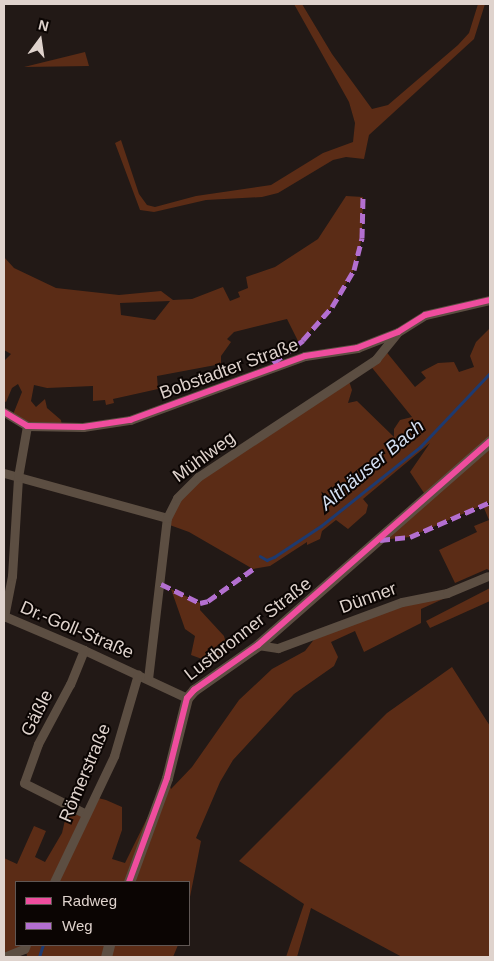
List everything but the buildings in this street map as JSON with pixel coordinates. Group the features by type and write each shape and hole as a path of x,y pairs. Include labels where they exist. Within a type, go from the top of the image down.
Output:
{"street":[{"name":"Bobstadter Straße","path":"27,426 83,427 130,420 306,356 357,348 398,332 425,315 490,300"},
{"name":"Mühlweg","path":"148,679 167,518 177,498 190,483 376,359 398,332"},
{"path":"4,412 27,426"},
{"name":"Dr.-Goll-Straße","path":"27,426 18,477 12,576 4,616 138,674 186,698"},
{"name":"Lustbronner Straße","path":"130,881 167,778 186,698 194,690 258,645 408,517 490,442"},
{"path":"4,473 167,518"},
{"name":"Dünner","path":"258,645 278,648 402,602 446,593 488,576"},
{"name":"Gäßle","path":"84,650 38,744 24,783 86,814"},
{"name":"Römerstraße","path":"54,881 114,756 138,674"},
{"path":"4,957 24,949 26,946"}],"shaded area":[{"path":"294,4 302,4 332,54 372,109 388,105 458,45 469,33 478,4 485,4 474,39 369,135 364,159 346,157 333,160 278,193 262,197 206,200 154,212 140,210 115,143 121,140 139,194 147,205 155,207 196,196 271,185 323,153 353,142 355,123 349,102"},
{"path":"85,52 89,66 24,67"},
{"path":"346,196 363,197 362,238 354,270 332,307 299,343 287,319 234,332 227,339 231,342 221,356 221,364 157,376 158,389 113,399 114,403 106,405 105,400 93,401 93,386 47,388 34,385 31,401 36,407 45,399 47,408 61,420 62,426 27,426 12,417 22,392 18,384 12,388 6,402 4,401 4,361 11,354 4,350 4,257 14,268 56,288 119,295 161,291 173,300 192,299 223,287 230,301 240,297 238,292 248,288 246,277 275,267 318,239","holes":["170,301 155,320 121,315 120,303"]},
{"path":"490,328 490,502 410,537 380,540 428,499 410,472 430,443 363,499 368,505 366,513 348,529 336,520 322,531 320,539 307,545 307,542 270,566 253,569 189,532 167,524 184,488 348,378 352,390 348,403 357,401 394,437 394,429 400,420 412,417 369,364 384,349 415,387 426,378 421,372 438,363 454,362 459,372 474,367 470,356 476,342"},
{"path":"490,504 490,571 487,569 455,583 439,550 477,532 474,526 489,520 484,508"},
{"path":"490,588 490,601 430,628 426,621"},
{"path":"171,589 200,603 200,610 224,636 228,651 213,663 191,655 195,636 185,629"},
{"path":"447,593 443,599 421,609 421,623 364,652 355,631 331,642 338,657 334,666 294,694 233,760 220,782 196,838 201,841 190,897 190,881 15,881 15,946 26,946 4,957 4,858 17,864 34,826 46,831 35,857 45,862 62,833 66,816 86,814 94,797 106,800 122,807 122,830 112,859 125,863 167,778 171,789 192,767 239,700 272,669 305,651 319,633 402,602"},
{"path":"452,667 490,726 490,957 402,957 311,908 297,957 286,957 304,904 239,861 387,713"},
{"path":"26,946 178,946 173,957 27,957"}],"waterway":[{"name":"Althäuser Bach","path":"260,556 267,560 274,557 321,526 420,447 490,373"},
{"path":"39,957 43,946"}],"marked path":[{"path":"273,363 303,340 332,307 354,270 362,238 363,197"},
{"path":"380,540 410,537 490,502"},
{"path":"161,584 200,603 208,601 253,569"}],"cycle path":[{"path":"4,412 27,426 83,427 130,420 305,356 357,348 398,332 425,315 490,300"},
{"path":"129,881 167,778 187,698 194,690 258,645 490,441"}]}
